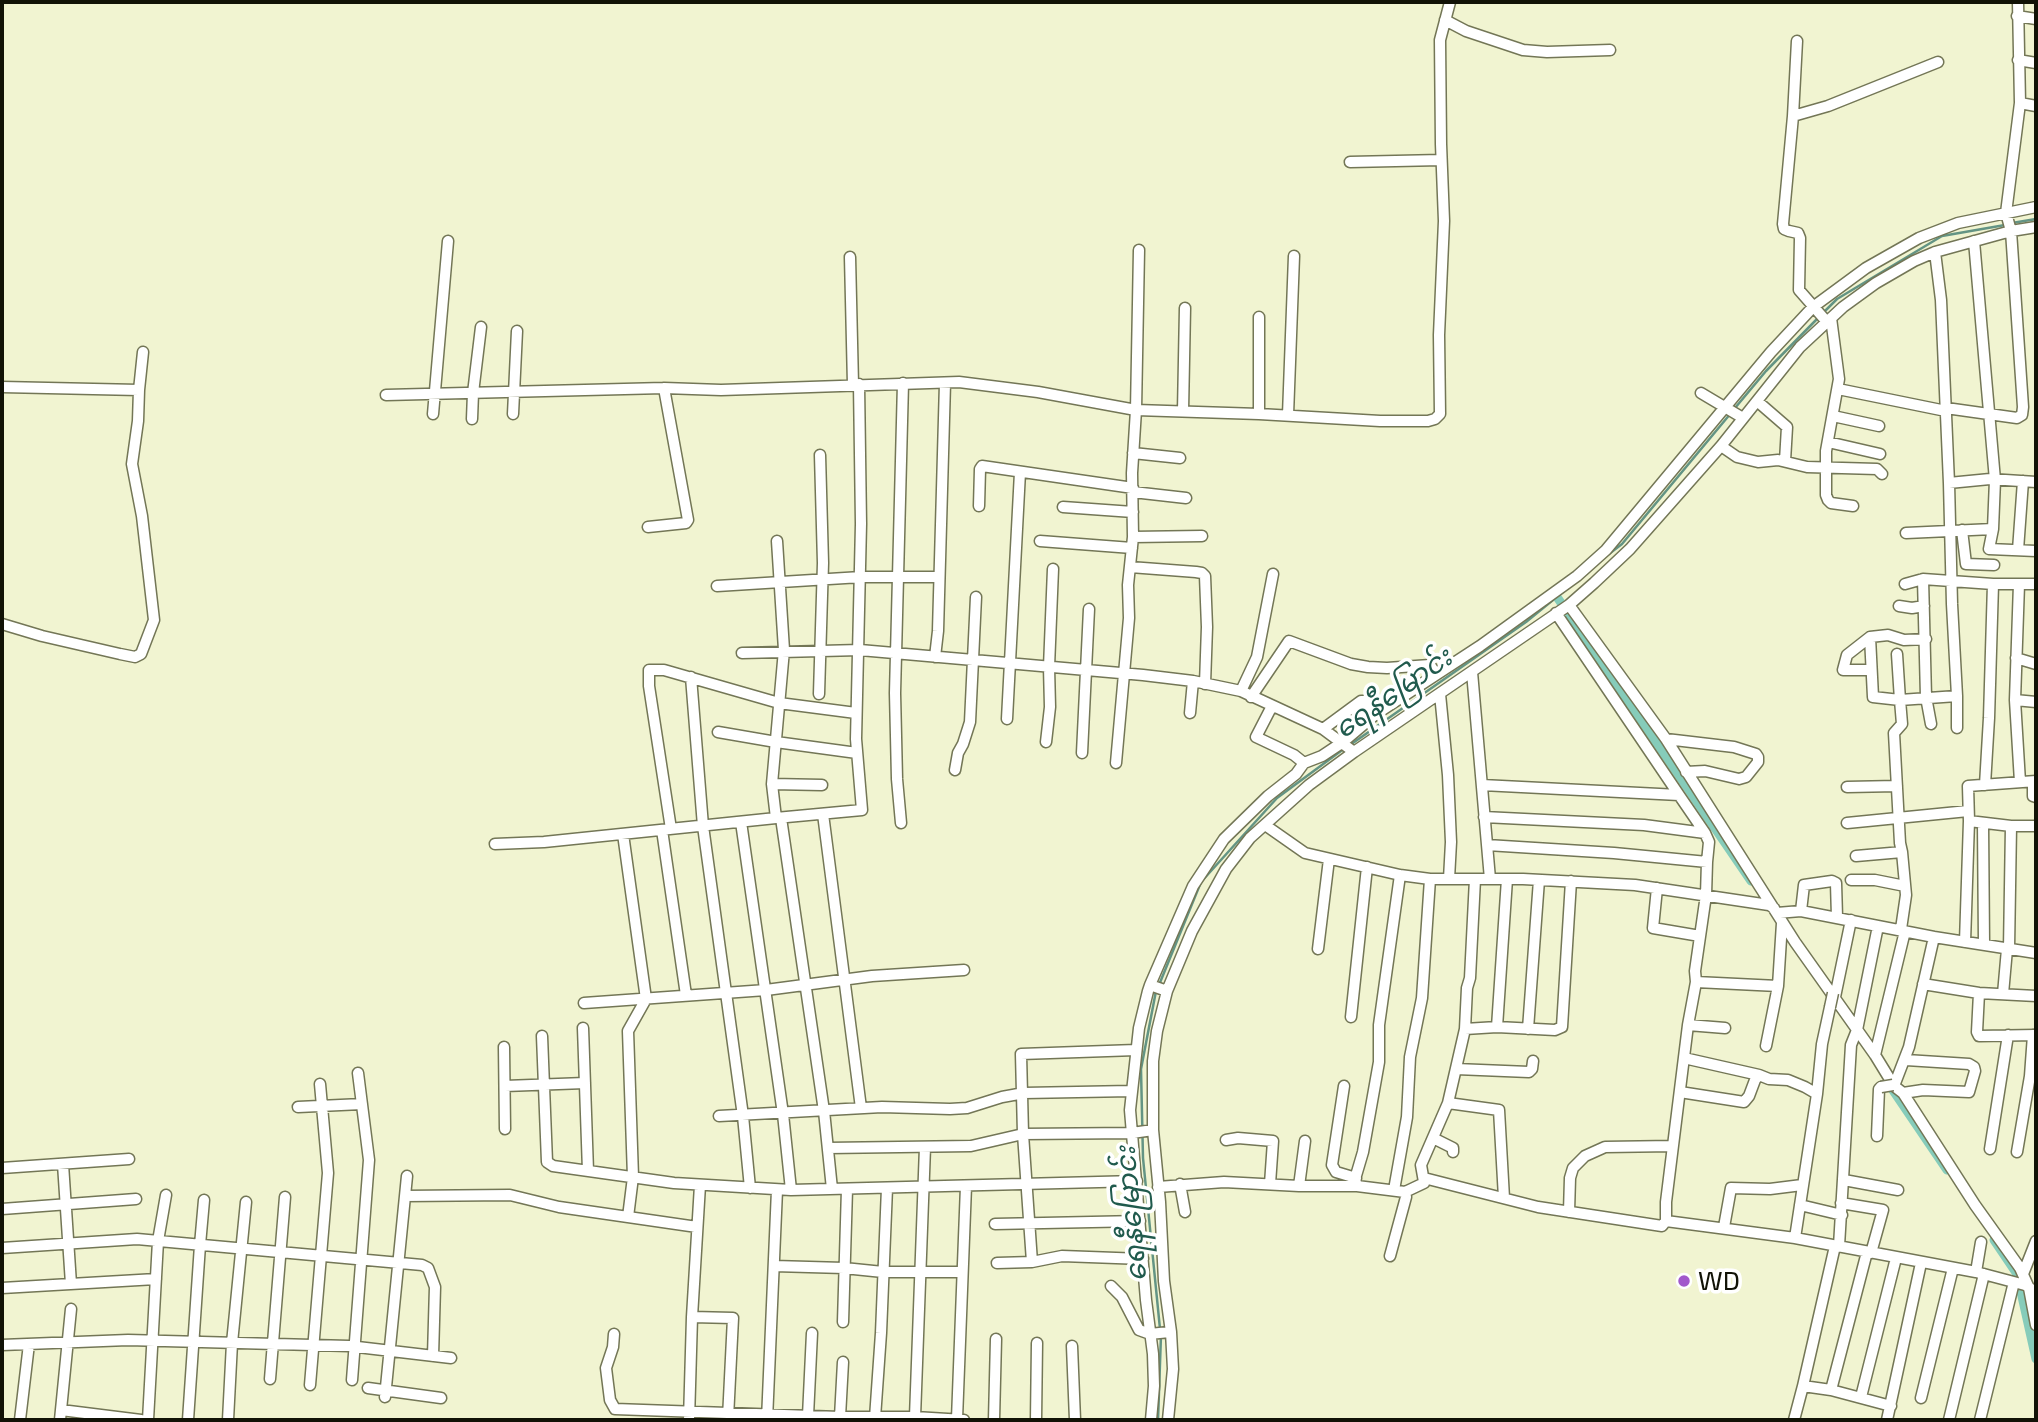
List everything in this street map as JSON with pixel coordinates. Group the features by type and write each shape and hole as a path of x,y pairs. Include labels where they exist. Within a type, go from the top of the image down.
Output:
{"street":[{"path":"386,395 965,383 1038,393 1135,413 1183,411 1380,421 1435,419 1440,414 1439,335 1444,233 1440,40 1450,2"},
{"path":"1838,389 1946,409 2020,417 2023,407 2011,230 2007,214 2020,103 2018,2"},
{"path":"2017,16 2036,19"},
{"path":"1447,21 1523,51 1610,50"},
{"path":"1797,41 1783,224 1784,229 1798,233 1800,238 1799,290 1828,320 1837,364 1838,389 1825,468 1826,495 1828,500 1838,505 1853,506"},
{"path":"2018,60 2036,63"},
{"path":"1793,116 1828,106 1938,62"},
{"path":"2020,103 2036,106"},
{"path":"1350,162 1441,160"},
{"path":"1168,1420 1173,1369 1172,1343 1164,1282 1152,1131 1153,1061 1167,991 1210,893 1226,869 1250,838 1348,747 1376,714 1469,654 1548,598 1606,550 1814,308 1866,268 1924,237 1958,223 2036,207"},
{"path":"1151,1420 1154,1371 1130,1110 1136,1050 1151,985 1193,886 1224,839 1268,796 1296,774 1304,763 1348,747 1440,694 1569,605 1630,549 1721,446 1800,347 1828,320 1876,283 1933,252 2011,230 2036,227"},
{"path":"1924,237 1933,252 1941,300 1957,728"},
{"path":"433,414 449,241"},
{"path":"1974,241 1995,479 1993,529 1989,549 2036,551"},
{"path":"1116,763 1129,618 1139,250"},
{"path":"1288,415 1294,256"},
{"path":"495,844 544,842 862,810 856,713 861,577 850,257"},
{"path":"1183,411 1185,308"},
{"path":"1259,317 1259,414"},
{"path":"472,419 481,327"},
{"path":"513,414 517,331"},
{"path":"2,624 120,654 135,657 141,654 155,620 142,516 132,464 143,352"},
{"path":"1772,355 1786,363"},
{"path":"901,823 895,731 903,383"},
{"path":"935,657 945,383"},
{"path":"2,387 139,390"},
{"path":"648,527 685,523 688,520 664,388"},
{"path":"1701,393 1743,417"},
{"path":"1757,401 1787,428 1785,461"},
{"path":"1833,416 1879,426"},
{"path":"1828,442 1880,454"},
{"path":"1721,446 1746,460 1764,463 1777,460 1807,467 1877,469 1882,474"},
{"path":"1133,453 1180,458"},
{"path":"818,694 822,578 820,455"},
{"path":"979,506 981,467 1186,498"},
{"path":"1007,719 1020,472"},
{"path":"1949,483 1995,479 2036,482"},
{"path":"2018,550 2024,481"},
{"path":"1063,507 1133,512"},
{"path":"1906,533 1993,529"},
{"path":"1962,530 1966,564 1994,565"},
{"path":"1040,541 1132,543 1202,536"},
{"path":"777,541 784,650 772,784 806,985 832,1189"},
{"path":"1130,567 1196,572 1205,576 1205,684"},
{"path":"1046,742 1050,707 1053,569"},
{"path":"1235,690 1257,657 1273,574"},
{"path":"717,586 822,578 939,577"},
{"path":"1923,579 1926,697 1931,724"},
{"path":"1905,584 1923,579 2036,584"},
{"path":"1985,785 1993,584"},
{"path":"2019,584 2015,700 2020,782"},
{"path":"955,770 958,753 970,722 975,597"},
{"path":"1569,605 1666,739 1778,919 1834,995 1975,1205 2024,1283 2036,1325"},
{"path":"1899,606 1924,607"},
{"path":"1082,753 1089,609"},
{"path":"1556,613 1709,842 1696,982 1665,1202 1665,1223"},
{"path":"1871,670 1843,670 1847,655 1870,637 1888,635 1904,640 1926,639"},
{"path":"1870,637 1872,697 1900,699 1957,696"},
{"path":"1251,697 1289,641 1351,664 1387,668 1430,665 1436,674"},
{"path":"742,653 860,650 1193,681 1235,690 1323,729 1348,747"},
{"path":"1875,1055 1903,930 1906,903 1894,733 1902,724 1897,654"},
{"path":"2016,659 2036,664"},
{"path":"686,995 648,673 651,670 664,670 780,700 856,713"},
{"path":"1472,672 1490,879"},
{"path":"691,677 703,826 743,1116 750,1188"},
{"path":"1190,713 1193,681"},
{"path":"1440,694 1448,775 1451,842 1449,879"},
{"path":"1323,729 1363,700 1376,714"},
{"path":"2015,700 2036,702"},
{"path":"1272,706 1256,737 1294,755 1304,763"},
{"path":"718,732 857,753"},
{"path":"1666,739 1734,747 1758,757 1758,762 1746,777 1739,779 1705,771 1686,772"},
{"path":"1965,942 1968,786 2034,782 2033,796 2036,797"},
{"path":"772,784 822,785"},
{"path":"1482,786 1679,795"},
{"path":"1847,787 1898,786"},
{"path":"823,814 861,1108"},
{"path":"1847,823 1899,817 1968,816 1983,824 2036,826"},
{"path":"1484,817 1644,825 1705,833"},
{"path":"741,822 783,1114 791,1190"},
{"path":"1983,824 1984,943"},
{"path":"1265,825 1305,853 1400,875 1430,879 1571,881 1657,888 1747,903 1778,919 1801,911 1934,937 2036,953"},
{"path":"2003,994 2008,949 2011,825"},
{"path":"623,834 646,999 628,1031 633,1177 628,1217"},
{"path":"1487,845 1707,862"},
{"path":"1856,856 1902,852"},
{"path":"1318,949 1329,859"},
{"path":"1351,1017 1367,867"},
{"path":"1356,1182 1379,1062 1379,1025 1400,875"},
{"path":"1397,1187 1407,1117 1410,1057 1422,998 1430,879"},
{"path":"1136,1168 1180,1184 1356,1182 1397,1187 1422,1175 1433,1138 1448,1103 1465,1029 1475,879"},
{"path":"1497,1027 1507,879"},
{"path":"1528,1028 1539,880"},
{"path":"1851,880 1875,880 1905,886"},
{"path":"1465,1029 1497,1027 1555,1030 1563,1024 1571,881"},
{"path":"1801,911 1804,885 1832,881 1836,883 1838,917"},
{"path":"1195,887 1210,893"},
{"path":"1657,888 1653,928 1700,936"},
{"path":"1766,1046 1778,986 1778,919"},
{"path":"1795,1238 1822,1044 1851,920"},
{"path":"1794,1420 1837,1246 1842,1215 1851,1045 1857,1030 1878,926"},
{"path":"1897,1088 1934,937"},
{"path":"584,1003 766,990 964,970"},
{"path":"1696,982 1778,986"},
{"path":"1923,984 1979,993 2036,996"},
{"path":"1151,985 1167,991"},
{"path":"1979,993 1978,1035 2035,1035 2017,1152"},
{"path":"1688,1025 1725,1028"},
{"path":"583,1028 588,1171"},
{"path":"542,1035 547,1162 553,1167 700,1185 791,1190 1137,1181"},
{"path":"1990,1149 2008,1035"},
{"path":"503,1047 505,1129"},
{"path":"1032,1262 1023,1134 1021,1054 1136,1050"},
{"path":"1684,1058 1769,1079 1787,1080 1817,1094"},
{"path":"1877,1136 1881,1087 1969,1092 1975,1071 1969,1064 1906,1060"},
{"path":"1456,1069 1529,1072 1533,1061"},
{"path":"352,1380 369,1160 358,1073"},
{"path":"1680,1092 1744,1102 1759,1075"},
{"path":"505,1086 585,1083"},
{"path":"310,1385 328,1173 320,1084"},
{"path":"1344,1086 1332,1165 1336,1172 1356,1182"},
{"path":"719,1116 861,1108 967,1108 1024,1093 1131,1091"},
{"path":"1448,1103 1499,1110 1504,1194"},
{"path":"298,1107 362,1104"},
{"path":"828,1148 971,1146 1023,1134 1152,1131"},
{"path":"1226,1140 1238,1138 1273,1141 1270,1181"},
{"path":"1433,1138 1453,1148 1453,1152"},
{"path":"1299,1183 1305,1141"},
{"path":"1569,1210 1570,1178 1573,1168 1585,1156 1605,1147 1673,1146"},
{"path":"915,1417 925,1147"},
{"path":"2,1168 129,1159"},
{"path":"63,1164 71,1284"},
{"path":"385,1393 407,1175"},
{"path":"1422,1175 1424,1178 1504,1194 1538,1207 1665,1223 1724,1227 1795,1238 2024,1283"},
{"path":"1844,1181 1898,1190"},
{"path":"1180,1184 1185,1212"},
{"path":"689,1416 700,1185"},
{"path":"1724,1227 1731,1188 1770,1189 1802,1185"},
{"path":"950,1419 966,1186"},
{"path":"1390,1256 1406,1197 1397,1187"},
{"path":"873,1419 887,1188"},
{"path":"767,1418 776,1189"},
{"path":"843,1322 847,1189"},
{"path":"148,1420 158,1241 166,1195"},
{"path":"405,1196 510,1195 559,1207 698,1227"},
{"path":"270,1379 285,1197"},
{"path":"2,1209 136,1199"},
{"path":"188,1420 204,1200"},
{"path":"228,1420 232,1343 246,1202"},
{"path":"1831,1390 1883,1210 1841,1203"},
{"path":"1800,1205 1842,1215"},
{"path":"995,1224 1140,1221"},
{"path":"2,1248 137,1239 422,1265 428,1268 435,1287 433,1356"},
{"path":"1980,1420 2036,1241"},
{"path":"1949,1420 1980,1273 1981,1242"},
{"path":"997,1263 1032,1262 1062,1256 1143,1259"},
{"path":"1861,1397 1896,1258"},
{"path":"1887,1420 1921,1263"},
{"path":"774,1266 883,1272 962,1272"},
{"path":"1922,1398 1954,1268"},
{"path":"2,1288 156,1279"},
{"path":"1111,1286 1122,1297 1139,1330 1151,1334 1169,1332"},
{"path":"71,1310 61,1415 141,1420"},
{"path":"692,1317 733,1318 728,1417"},
{"path":"808,1416 812,1333"},
{"path":"614,1334 606,1368 610,1400 615,1409 689,1416 873,1419 915,1417 964,1420"},
{"path":"994,1420 996,1339"},
{"path":"2,1345 152,1341 354,1346 451,1358"},
{"path":"1036,1420 1037,1343"},
{"path":"20,1420 29,1344"},
{"path":"1072,1346 1075,1420"},
{"path":"840,1417 843,1362"},
{"path":"1802,1386 1831,1390 1891,1406"},
{"path":"368,1388 385,1393 441,1398"}],"waterway":[{"name":"ရေနီမြောင်း","path":"2012,223 2036,219"},
{"name":"ရေနီမြောင်း","path":"1823,313 1837,299 1942,236 2005,225"},
{"name":"ရေနီမြောင်း","path":"1735,408 1766,371 1818,318"},
{"name":"ရေနီမြောင်း","path":"1601,560 1622,544 1731,413"},
{"name":"ရေနီမြောင်း","path":"1350,745 1526,622 1564,591"},
{"path":"1557,597 1751,881"},
{"name":"ရေနီမြောင်း","path":"1159,985 1201,882 1277,798 1345,748"},
{"name":"ရေနီမြောင်း","path":"1156,991 1141,1069 1143,1158 1160,1329"},
{"path":"1888,1083 1947,1170"},
{"path":"1994,1240 2017,1274 2036,1359"},
{"name":"ရေနီမြောင်း","path":"1158,1420 1161,1335"}],"place":[{"name":"WD","path":"1684,1281"}]}
